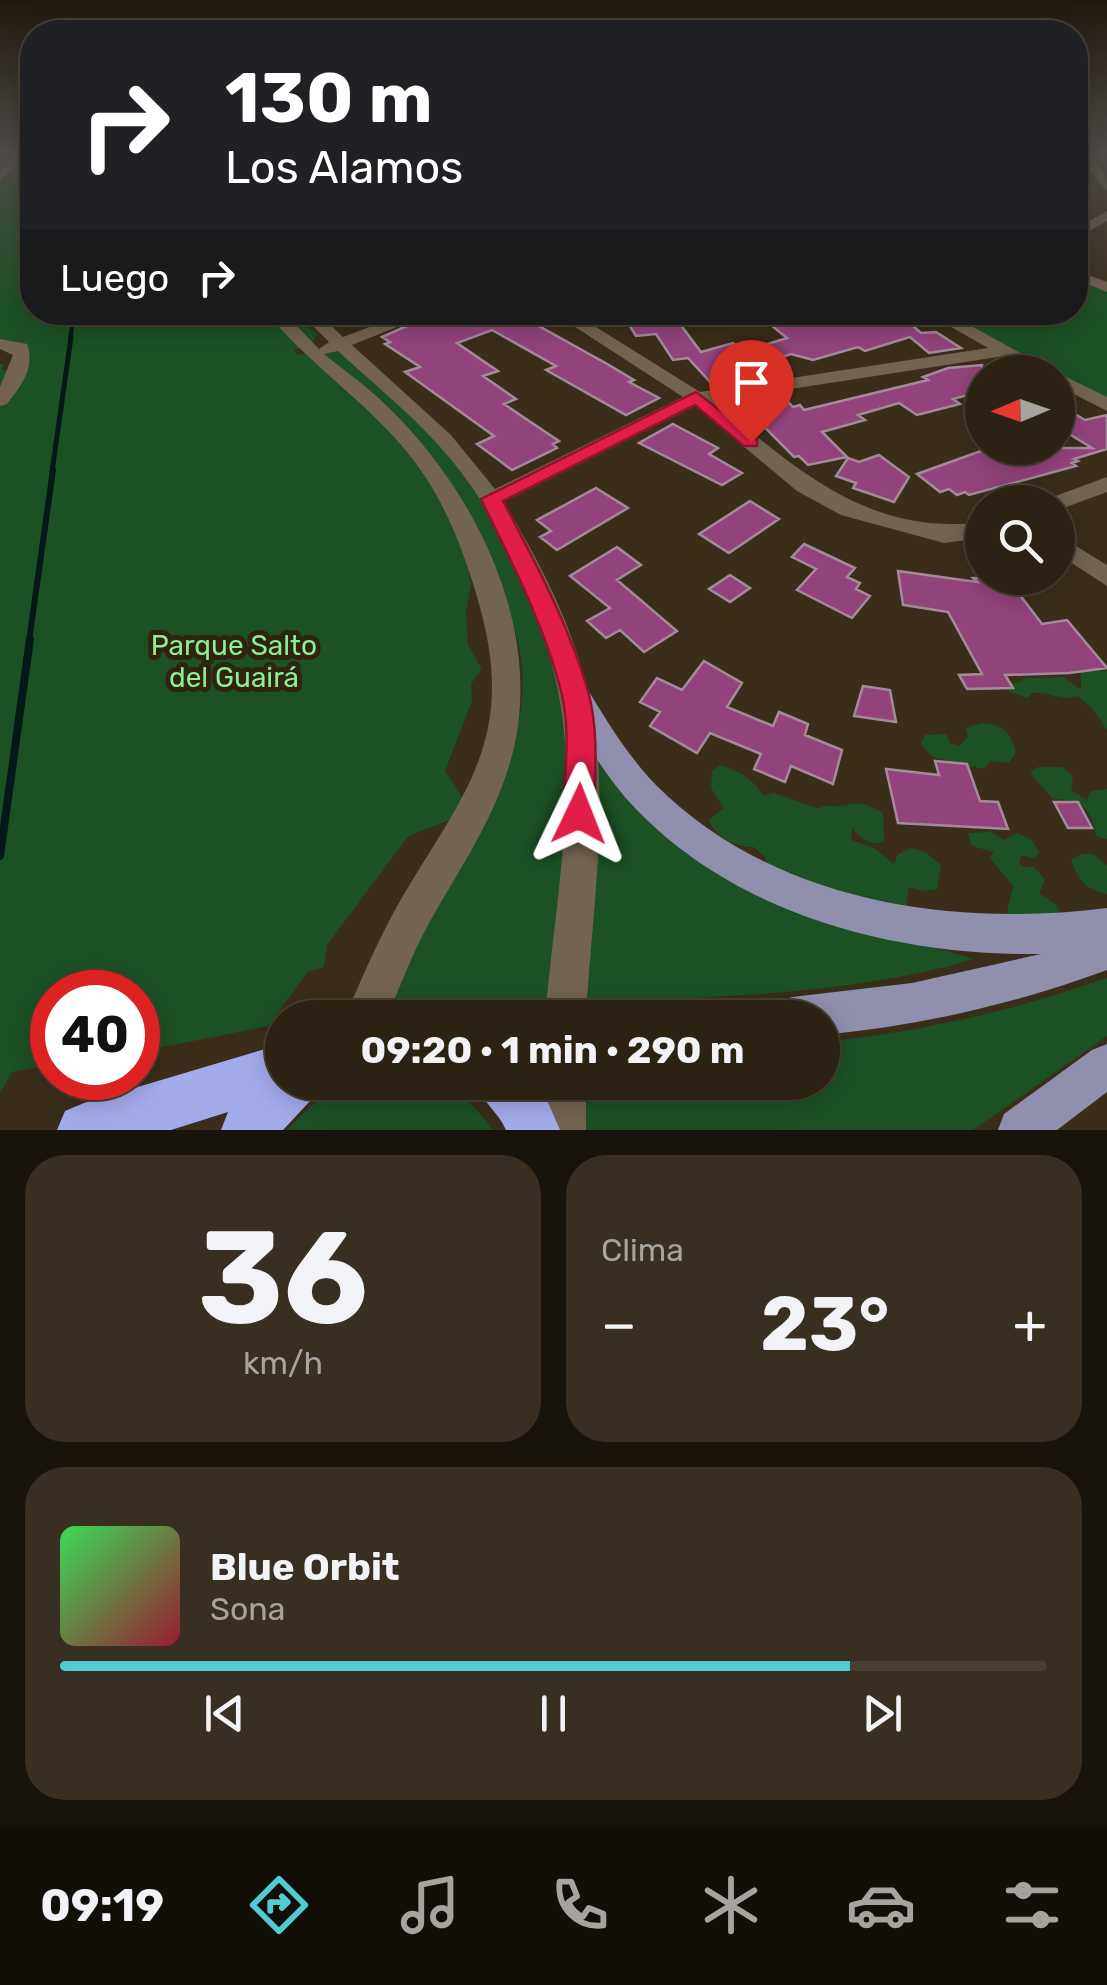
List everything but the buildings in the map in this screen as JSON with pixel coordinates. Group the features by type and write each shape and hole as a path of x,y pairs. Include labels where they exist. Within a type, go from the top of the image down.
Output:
{"highway":[{"path":"84,1130 265,1075"},
{"path":"248,1130 272,1100"},
{"path":"518,1100 534,1130"}],"main road":[{"path":"575,692 608,749 659,809 740,864 790,890 904,924 968,935 1027,937 1107,926"},
{"path":"840,1012 954,994 1074,964 1107,951"},
{"path":"1020,1130 1107,1065"}],"street":[{"path":"286,325 312,354 382,412 433,472 474,544 505,645 509,684 504,728 491,773 469,822 412,917 373,1000"},
{"path":"320,325 410,404 492,499 533,582 575,692 581,742 580,778 566,1000"},
{"path":"312,354 391,325"},
{"path":"581,325 696,398 805,486 849,510 944,534 965,532"},
{"path":"958,325 1014,355"},
{"path":"0,344 21,348 24,357 16,378 0,400"},
{"path":"492,499 696,398 1005,350"},
{"path":"1075,388 1107,405"},
{"path":"1075,496 1107,484"},
{"path":"1075,555 1107,578"},
{"path":"564,1100 564,1130"}],"green space":[{"name":"Parque Salto del Guairá","path":"0,207 20,207 20,325 304,325 318,333 312,343 294,350 297,355 339,349 405,409 464,474 497,523 520,571 552,652 566,707 566,818 550,1000 381,1000 473,844 513,748 522,701 519,646 492,570 467,564 471,585 466,611 468,645 482,669 471,684 472,701 445,771 461,795 461,813 407,838 327,945 324,967 308,972 287,1000 265,1000 265,1027 160,1048 160,970 30,970 30,1069 12,1072 0,1093 0,364 4,364 2,370 23,373 31,360 28,353 0,340"},
{"path":"1088,283 1107,291 1107,399 1075,382 1075,355 1023,355 966,325 1088,325"},
{"path":"1081,670 1107,671 1107,730 1078,696 1032,693 1028,698 1009,692 1007,683 1019,683 1024,678 1063,677 1081,690"},
{"path":"981,723 1000,727 1011,738 1016,752 1009,763 991,761 984,769 932,757 921,744 925,735 946,734 950,743 959,746 968,737 966,728"},
{"path":"593,746 619,782 765,866 766,858 754,847 727,840 709,820 724,808 711,788 712,771 720,765 746,777 763,796 774,793 819,809 822,805 873,807 883,813 884,842 866,841 852,828 851,840 874,848 894,864 898,854 912,848 925,852 941,865 937,889 922,891 909,887 906,909 858,926 974,959 831,987 733,996 587,1000"},
{"path":"1038,767 1062,767 1073,776 1071,790 1087,800 1091,791 1107,789 1107,839 1096,836 1083,807 1071,800 1053,799 1030,773"},
{"path":"991,832 1004,840 1017,833 1032,840 1039,852 1034,859 1022,855 1019,861 1022,867 1034,867 1045,880 1039,893 1056,905 1070,928 1004,926 1013,886 990,858 994,852 972,846 968,833"},
{"path":"1093,854 1107,865 1107,894 1088,887 1080,878 1071,860"},
{"path":"1107,978 1107,1036 973,1130 581,1130 582,1100 840,1100 840,1040 966,1019"},
{"path":"321,1100 466,1100 493,1130 287,1130"}],"waterway":[{"path":"70,340 72,325"},
{"path":"52,472 71,337"},
{"path":"29,641 53,470"},
{"path":"0,856 30,639"}],"route":[{"path":"579,814 581,742 575,692 533,582 492,499 696,398 751,442"}]}
